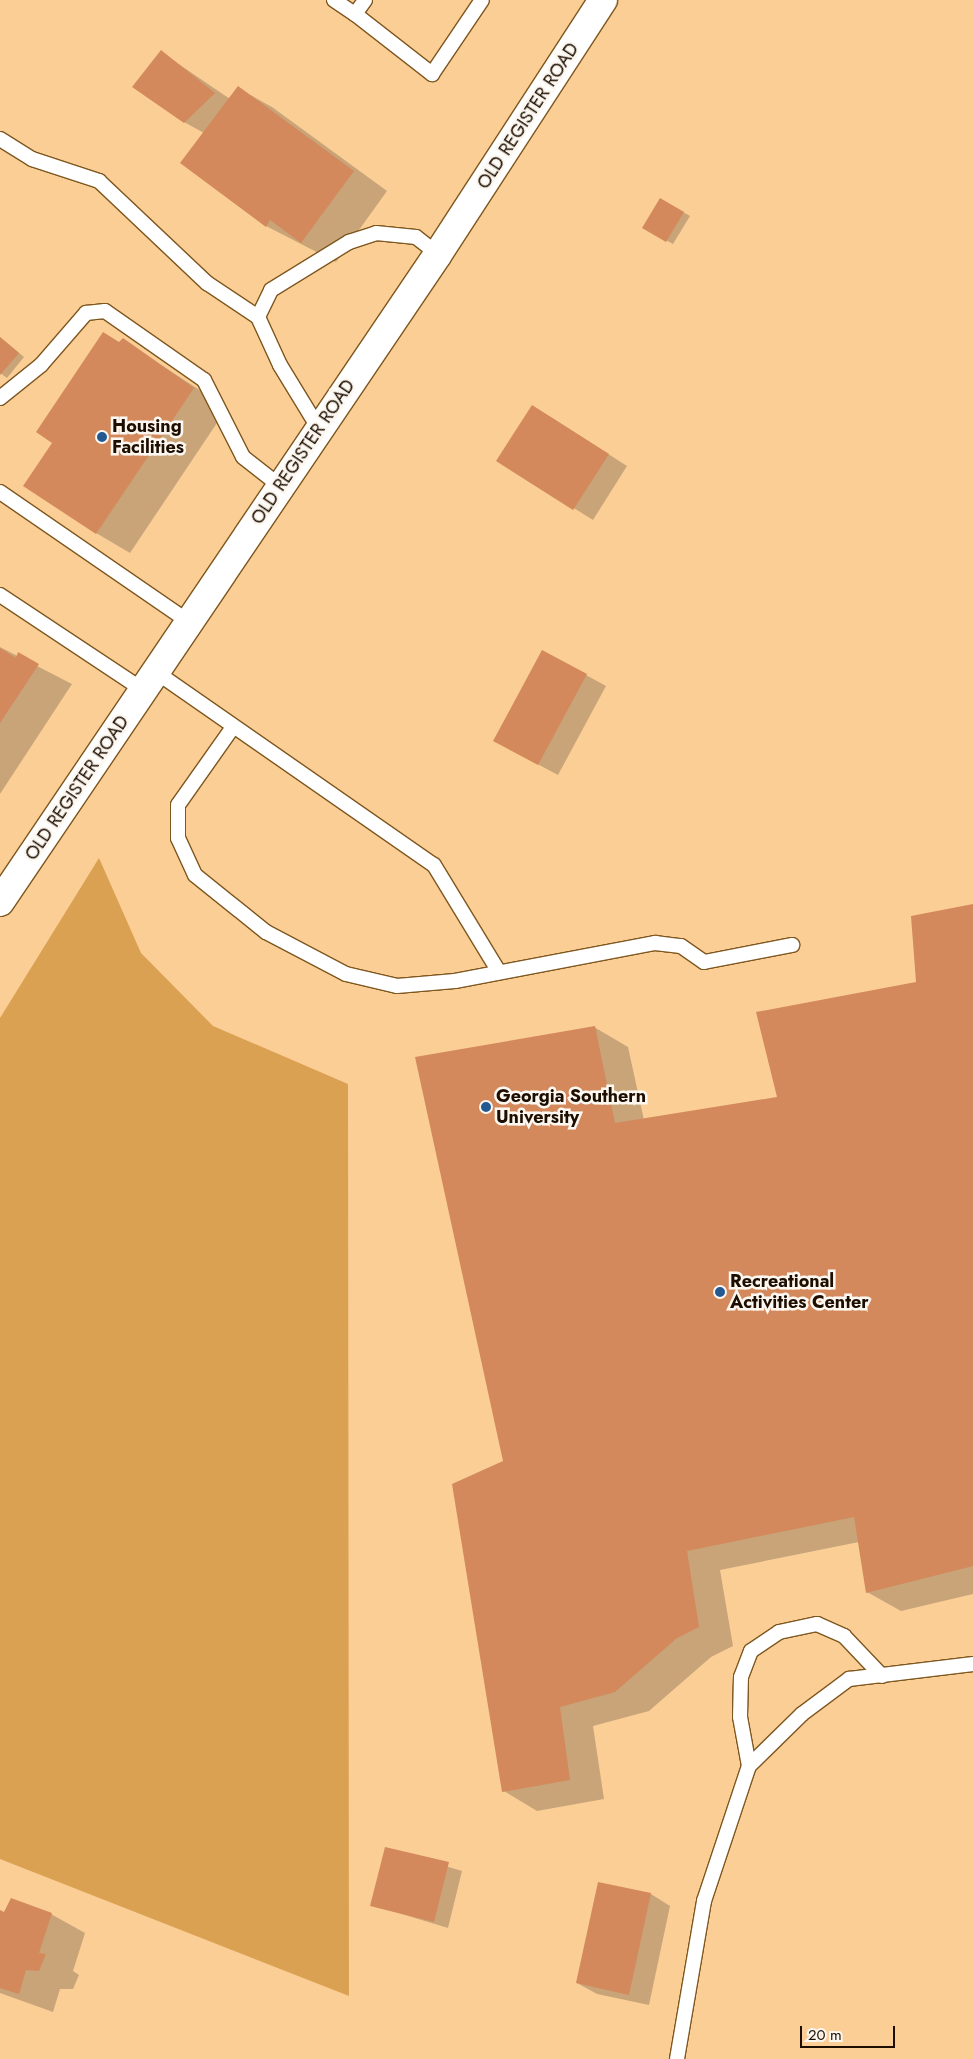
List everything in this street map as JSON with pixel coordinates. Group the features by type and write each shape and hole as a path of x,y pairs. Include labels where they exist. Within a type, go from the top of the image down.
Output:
{"street":[{"name":"OLD REGISTER ROAD","path":"0,902 438,254 603,0"}],"lane":[{"path":"334,0 432,74 482,0"},
{"path":"355,14 365,0"},
{"path":"0,139 32,158 99,181 207,282 258,317 280,365 319,429"},
{"path":"258,317 272,290 349,242 376,234 416,237 438,254"},
{"path":"0,398 41,365 86,313 104,311 204,380 243,457 280,486"},
{"path":"0,492 189,622"},
{"path":"0,595 232,727 434,865 499,972"},
{"path":"232,727 178,806 178,838 195,875 266,932 346,974 397,986 499,972 655,943 682,946 704,962 792,945"},
{"path":"750,1766 740,1717 740,1677 751,1651 780,1632 817,1624 844,1636 882,1676"},
{"path":"677,2059 704,1901 750,1766 802,1714 849,1679 973,1664"}],"shaded area":[{"path":"99,858 141,953 213,1026 348,1084 349,1996 0,1859 0,1018"}],"building":[{"path":"161,50 215,93 184,123 132,87"},
{"path":"238,86 354,171 301,243 270,220 266,227 180,163"},
{"path":"660,198 684,212 666,242 642,228"},
{"name":"Housing Facilities","path":"103,332 119,342 123,338 194,388 96,534 23,486 52,443 36,432"},
{"path":"0,337 19,353 0,375"},
{"path":"532,405 609,454 573,510 496,461"},
{"path":"0,648 16,658 18,652 39,664 0,723"},
{"path":"542,650 587,674 538,765 493,741"},
{"name":"Recreational Activities Center","path":"973,904 973,1566 866,1593 854,1517 687,1551 699,1627 677,1638 615,1692 560,1707 570,1780 502,1792 452,1484 503,1461 415,1057 595,1026 615,1123 777,1097 756,1012 916,982 911,916"},
{"path":"385,1847 449,1862 434,1922 370,1906"},
{"path":"598,1882 651,1893 629,1995 576,1983"},
{"path":"11,1898 52,1913 39,1953 46,1954 39,1971 26,1970 19,1994 0,1988 0,1910 4,1912"}],"place":[{"name":"Housing Facilities","path":"102,437"},
{"name":"Georgia Southern University","path":"486,1107"},
{"name":"Recreational Activities Center","path":"720,1292"}]}
